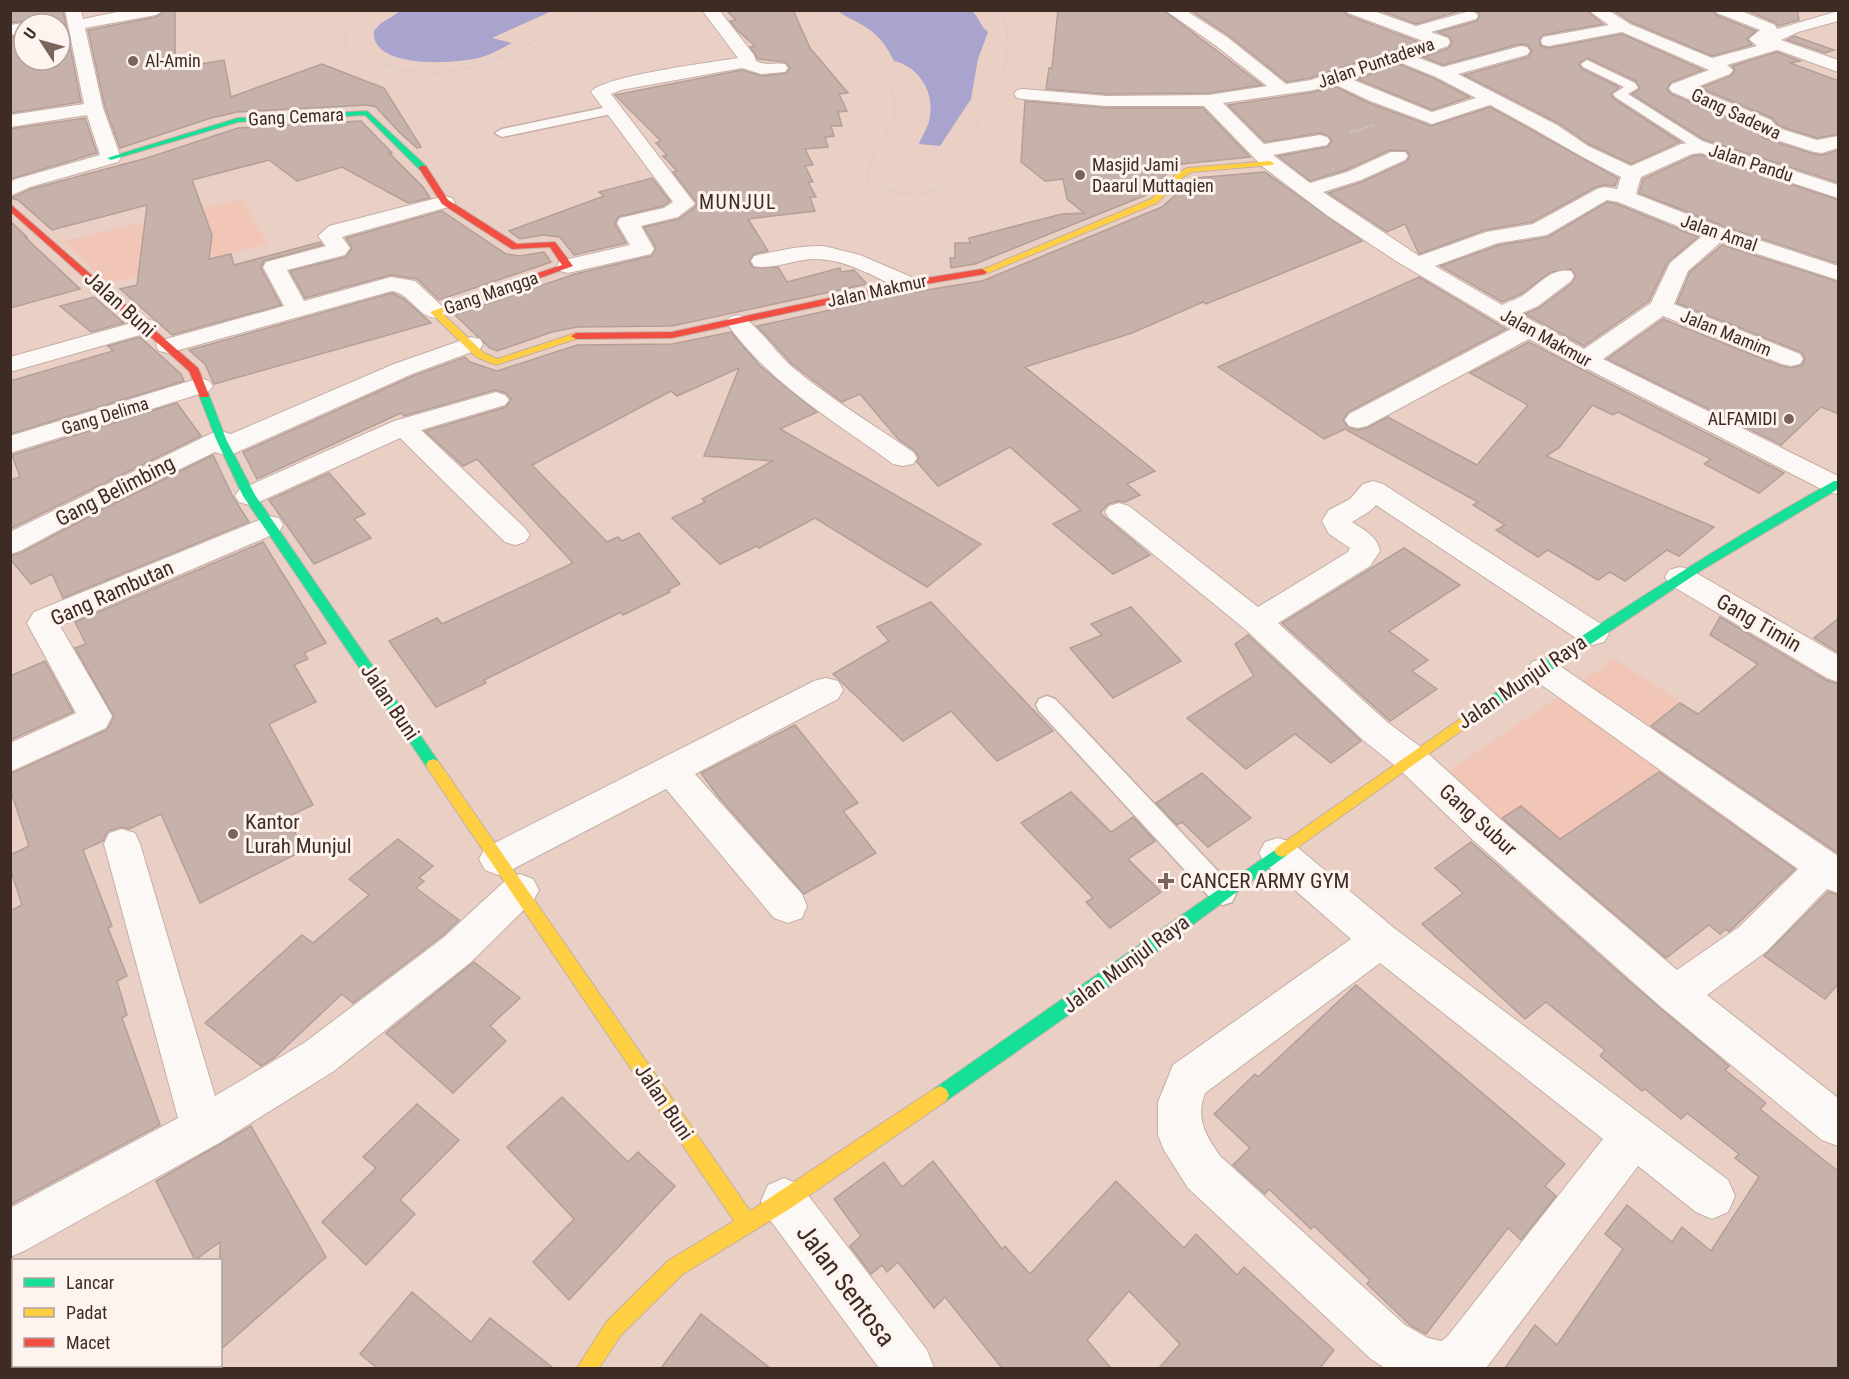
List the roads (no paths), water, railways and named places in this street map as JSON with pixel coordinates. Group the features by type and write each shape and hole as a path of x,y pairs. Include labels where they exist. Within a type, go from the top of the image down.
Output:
{"street":[{"path":"10,190 23,183 111,158 94,108 72,19 156,10"},
{"path":"710,10 748,59 746,62"},
{"name":"Jalan Puntadewa","path":"1284,90 1337,79 1442,42 1354,10"},
{"name":"Gang Sadewa","path":"1596,10 1624,27 1723,69 1723,72 1677,87 1764,124 1754,138 1818,147 1839,142"},
{"path":"1711,64 1771,47 1757,39 1766,35 1769,28 1723,10"},
{"path":"1179,11 1284,90"},
{"name":"Jalan Puntadewa","path":"1415,31 1470,13"},
{"path":"1839,16 1786,31 1771,40 1775,44 1839,67"},
{"path":"1549,42 1624,27"},
{"path":"1442,73 1521,51"},
{"path":"1400,56 1442,73 1550,129 1581,150 1631,174 1630,184 1624,197 1604,194 1539,230 1494,237 1419,264"},
{"path":"568,266 650,256 628,223 671,213 685,204 600,92 608,87 746,62 755,68 779,68"},
{"path":"1337,79 1408,110 1433,118 1490,99"},
{"path":"1023,94 1107,101 1209,100 1284,90"},
{"name":"Jalan Makmur","path":"1209,100 1265,157 1364,231 1528,330 1834,491"},
{"path":"10,121 94,108"},
{"name":"Gang Cemara","path":"111,158 238,120 329,117 362,112 371,115 391,139 420,163 445,202"},
{"path":"1727,154 1754,138"},
{"path":"1265,157 1320,141"},
{"name":"Jalan Pandu","path":"1631,174 1688,148 1702,147 1839,192"},
{"path":"1307,190 1354,176 1398,156"},
{"name":"Jalan Makmur","path":"471,344 488,361 496,362 569,338 672,334 738,322 908,284 981,272 1154,201 1163,195 1179,173 1265,157"},
{"name":"Jalan Amal","path":"1624,197 1717,234 1839,273"},
{"path":"298,311 274,267 337,250 339,248 329,236 337,231 445,202"},
{"name":"Gang Mangga","path":"223,443 403,369 471,344 435,312 568,266 552,243 528,248 514,246 445,202"},
{"name":"Jalan Buni","path":"10,206 194,370 223,443 249,496 509,874 765,1213"},
{"path":"1585,360 1661,307 1678,268 1717,234"},
{"path":"762,261 800,254 831,253 865,264 908,284"},
{"path":"1501,314 1530,301 1563,276"},
{"path":"168,346 381,286 400,284 407,286 435,312"},
{"name":"Jalan Mamim","path":"1661,307 1791,359"},
{"path":"738,322 758,347 782,371 903,458"},
{"path":"10,365 146,326"},
{"path":"1358,420 1528,330"},
{"name":"Gang Delima","path":"10,445 200,386"},
{"path":"249,496 403,428 496,400"},
{"path":"403,428 515,535"},
{"name":"Gang Belimbing","path":"10,544 102,496 223,443"},
{"path":"1257,622 1359,559 1365,551 1364,544 1338,527 1336,521 1360,505 1373,490 1593,634"},
{"name":"Jalan Munjul Raya","path":"587,1368 614,1328 676,1267 765,1213 1091,990 1410,758 1593,634 1762,525 1834,491"},
{"name":"Gang Subur","path":"1119,512 1257,622 1486,829 1675,994 1839,1125"},
{"name":"Gang Rambutan","path":"10,759 94,719 95,716 43,623 45,620 269,525"},
{"name":"Gang Timin","path":"1680,577 1839,670"},
{"path":"1543,670 1832,872 1753,939 1675,994"},
{"path":"10,1234 203,1128 319,1057 456,950 509,874 671,771 826,690"},
{"path":"671,771 788,906"},
{"path":"122,843 203,1128"},
{"path":"1278,854 1380,940 1712,1196"},
{"path":"1380,940 1188,1080 1180,1102 1180,1135 1204,1172 1388,1342 1419,1361 1445,1367 1465,1355 1633,1136"},
{"name":"Jalan Sentosa","path":"765,1213 909,1368"}],"lane":[{"path":"1587,64 1631,86 1632,88 1619,94 1702,147"},
{"path":"502,133 612,110"},
{"path":"1047,705 1223,894"}],"place":[{"name":"Al-Amin","path":"133,61"},
{"name":"Masjid Jami Daarul Muttaqien","path":"1080,175"},
{"name":"ALFAMIDI","path":"1789,419"},
{"name":"Kantor Lurah Munjul","path":"233,834"},
{"name":"CANCER ARMY GYM","path":"1166,881"}],"district":[{"name":"MUNJUL","path":"738,202"}]}
